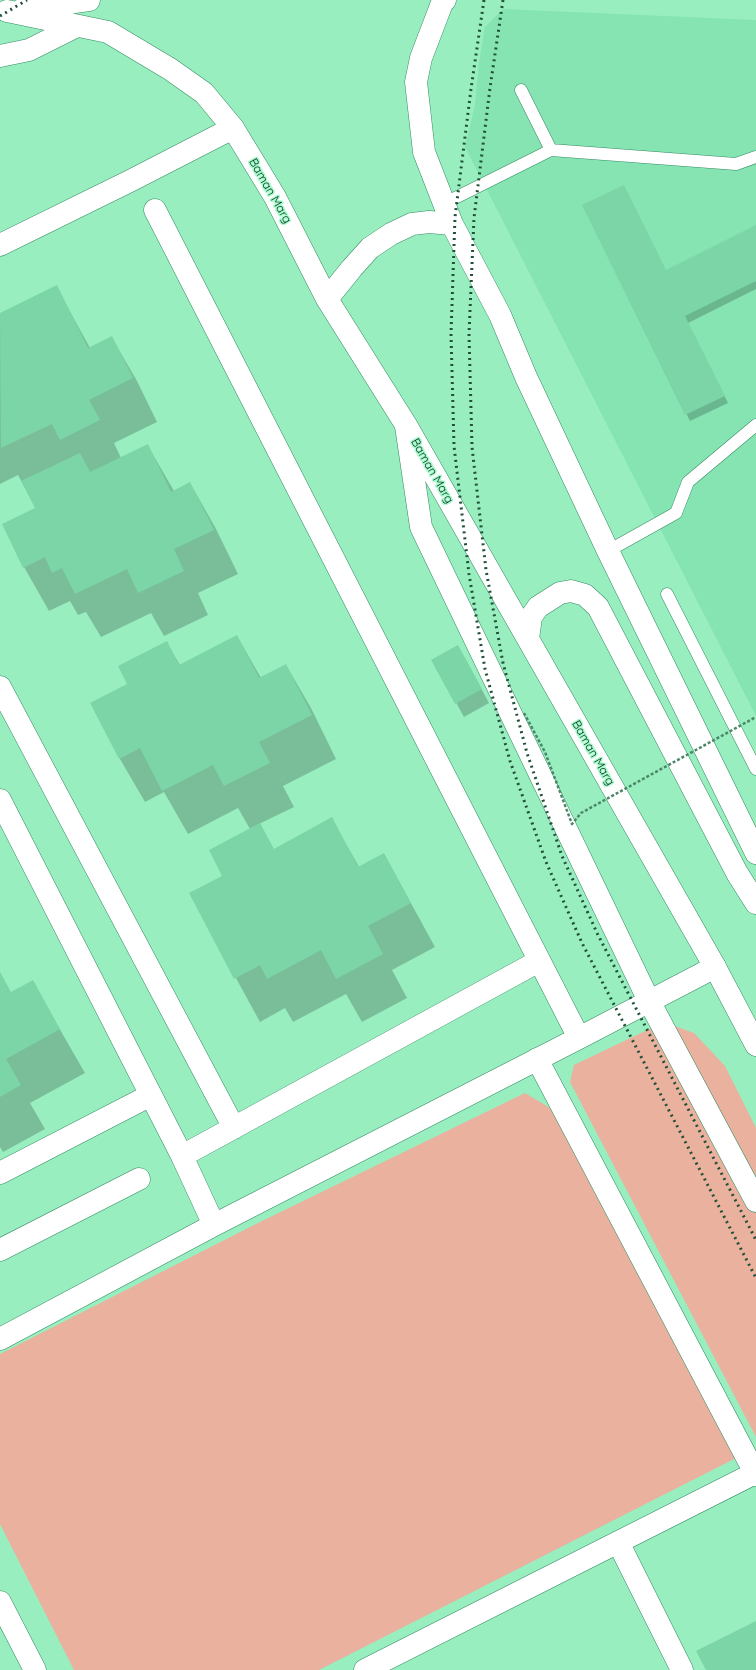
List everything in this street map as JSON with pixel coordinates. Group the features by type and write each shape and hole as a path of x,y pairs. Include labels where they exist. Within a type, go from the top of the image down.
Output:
{"street":[{"path":"4,11 89,0"},
{"path":"445,0 442,3 421,58 416,82 424,152 452,224 500,315 526,377 608,551 756,853"},
{"name":"Baman Marg","path":"4,11 108,32 170,69 204,93 232,128 275,197 327,299 406,425 715,967 756,1045"},
{"path":"0,56 29,50 77,26"},
{"path":"0,245 130,181 232,128"},
{"path":"155,210 579,1038"},
{"path":"327,299 370,248 391,234 412,224 418,223 429,222 452,224"},
{"path":"406,425 421,527 649,1001 756,1201"},
{"path":"528,639 531,617 538,607 560,593 571,591 585,595 598,607 737,873 756,903"},
{"path":"0,687 234,1128"},
{"path":"0,800 182,1156 214,1225"},
{"path":"182,1156 539,961"},
{"path":"0,1339 214,1225 715,967"},
{"path":"373,1668 618,1542 755,1474 537,1059"},
{"path":"0,1173 151,1095"},
{"path":"0,1250 139,1179"},
{"path":"618,1542 682,1670"},
{"path":"0,1602 35,1670"}],"lane":[{"path":"521,90 551,150"},
{"path":"454,199 551,150 736,164 756,157"},
{"path":"608,551 676,513 688,482 756,425"},
{"path":"667,594 756,770"}],"path":[{"path":"524,712 545,752 572,824 581,813 756,717"}],"shaded area":[{"path":"503,9 756,20 756,716 465,147 475,105 479,62 485,27"},
{"path":"664,1022 694,1033 725,1066 756,1128 756,1437 570,1082 574,1065"},
{"path":"525,1093 562,1115 740,1456 319,1670 74,1670 0,1524 0,1354 258,1223"}],"building":[{"path":"624,185 666,270 756,225 756,281 685,316 725,396 685,415 582,205"},
{"path":"57,285 88,348 112,336 133,378 89,400 100,420 60,440 52,424 1,448 0,313"},
{"path":"148,444 171,492 190,482 214,530 174,549 184,571 138,593 127,569 75,594 62,568 52,573 45,557 23,568 2,524 35,508 21,481 80,453 90,472"},
{"path":"237,635 259,678 286,664 312,715 259,742 270,763 224,786 213,765 162,791 140,748 119,759 90,703 127,684 118,666 167,641 179,665"},
{"path":"458,645 482,689 455,704 431,660"},
{"path":"332,817 358,867 384,853 411,903 368,926 383,954 336,979 321,950 267,979 260,965 234,979 189,893 222,876 209,850 260,823 274,849"},
{"path":"0,972 11,992 33,980 60,1029 6,1059 21,1085 0,1097"},
{"path":"756,1621 756,1670 706,1670 696,1651"}],"railway":[{"path":"0,16 27,0"},
{"path":"484,0 455,217 451,334 454,446 469,574 485,669 510,761 546,862 582,943 756,1278"},
{"path":"503,0 490,88 474,218 469,334 472,447 486,570 503,663 527,753 562,856 598,935 756,1240"}]}
